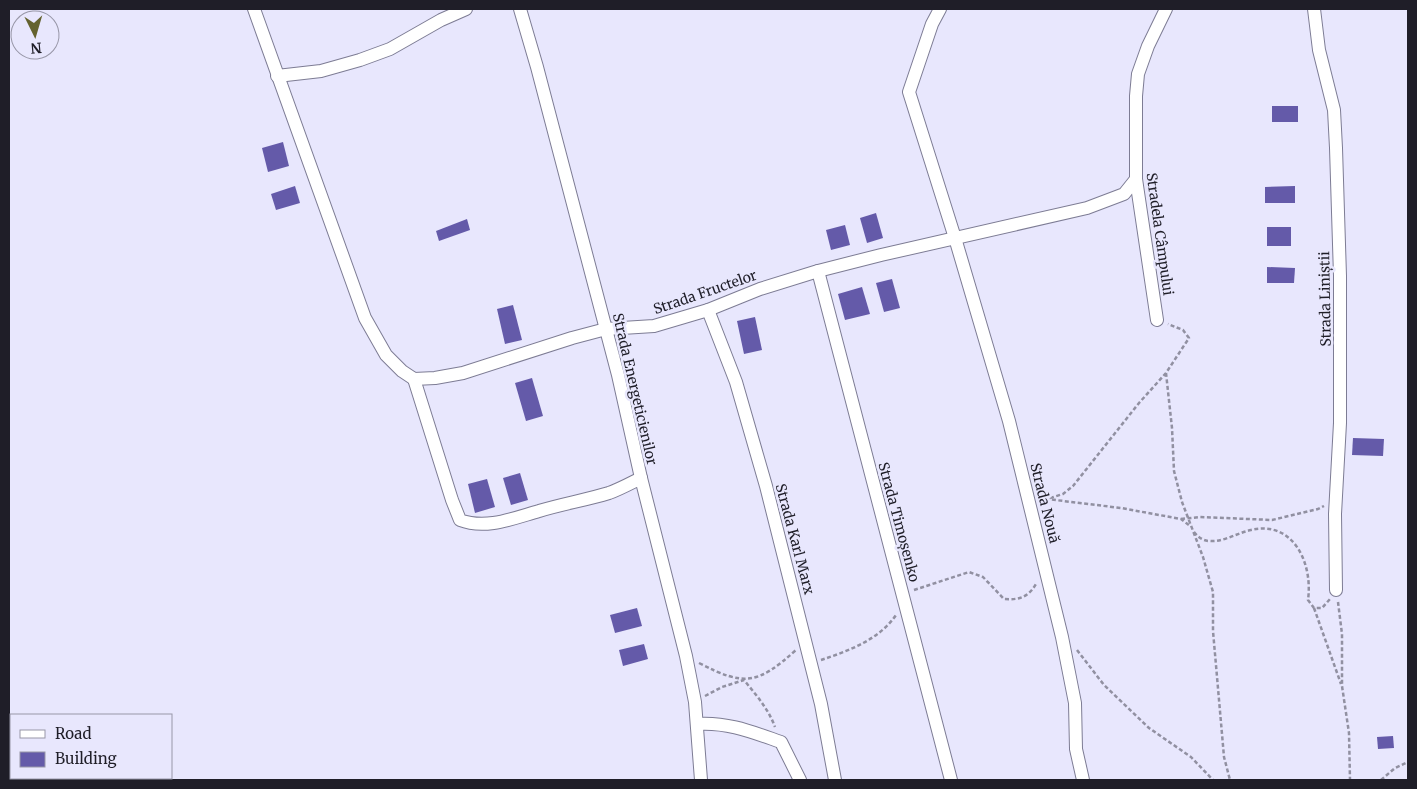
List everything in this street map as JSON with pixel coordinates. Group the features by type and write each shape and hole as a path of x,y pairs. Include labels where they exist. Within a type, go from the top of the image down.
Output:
{"street":[{"path":"254,9 365,318 386,355 402,372 414,378 460,520 469,524 480,524 515,519 611,492 641,478"},
{"path":"277,76 322,71 360,60 390,49 466,9"},
{"name":"Strada Energeticienilor","path":"520,9 618,375 641,478 686,656 695,702 701,780"},
{"path":"940,9 932,24 909,92 955,238"},
{"name":"Stradela Câmpului","path":"1157,320 1136,179 1136,96 1138,74 1148,46 1166,9"},
{"name":"Strada Liniștii","path":"1314,9 1319,50 1334,110 1336,148 1340,276 1340,413 1336,498 1336,590"},
{"name":"Strada Fructelor","path":"414,378 435,378 463,373 606,329 654,326 708,310 760,289 818,271 1087,208 1124,194 1136,179"},
{"name":"Strada Nouă","path":"955,238 1009,421 1062,637 1075,703 1076,749 1083,780"},
{"name":"Strada Timoșenko","path":"818,271 951,780"},
{"name":"Strada Karl Marx","path":"708,310 736,382 768,496 804,633 835,780"},
{"path":"697,724 716,723 731,726 780,742 800,780"}],"path":[{"path":"1047,499 1064,494 1073,486 1139,403 1166,373 1189,338 1183,330 1157,320"},
{"path":"1166,373 1172,428 1174,471 1182,502 1203,557 1213,592 1213,631 1222,738 1224,757 1230,780"},
{"path":"1025,487 1047,499 1120,508 1180,519 1218,517 1272,520 1318,509 1336,498"},
{"path":"1180,519 1191,526 1198,537 1208,542 1219,541 1252,530 1269,528 1281,532 1292,540 1302,554 1308,574 1308,600 1314,608 1342,686"},
{"path":"811,664 854,649 872,638 892,620 913,590 969,572 983,577 1004,599 1017,600 1027,595 1035,587 1044,562"},
{"path":"1314,608 1322,608 1336,590"},
{"path":"1336,590 1342,634 1342,686 1349,733 1350,780"},
{"path":"695,702 711,692 744,680 760,677 777,667 797,650 804,633"},
{"path":"1076,649 1104,685 1149,728 1191,758 1213,780"},
{"path":"686,656 728,677 744,680 759,697 770,714 780,742"},
{"path":"1381,780 1396,768 1408,762"}],"building":[{"path":"1272,106 1298,106 1298,122 1272,122"},
{"path":"283,142 289,166 268,172 262,148"},
{"path":"295,186 300,203 276,210 271,194"},
{"path":"1295,186 1295,203 1265,203 1265,187"},
{"path":"876,213 883,238 867,243 860,218"},
{"path":"467,219 470,230 439,241 436,231"},
{"path":"845,225 850,245 831,250 826,230"},
{"path":"1267,227 1291,227 1291,246 1267,246"},
{"path":"1267,267 1295,268 1294,283 1267,283"},
{"path":"892,279 900,308 884,312 876,283"},
{"path":"862,287 870,314 845,320 838,294"},
{"path":"513,305 522,340 505,344 497,309"},
{"path":"755,317 762,350 744,354 737,321"},
{"path":"532,378 543,416 526,421 515,383"},
{"path":"1353,438 1384,439 1383,456 1352,455"},
{"path":"520,473 528,500 511,505 503,478"},
{"path":"487,479 495,507 475,513 468,484"},
{"path":"637,608 642,626 615,633 610,615"},
{"path":"644,644 648,659 623,666 619,650"},
{"path":"1393,736 1394,748 1378,749 1377,737"}]}
